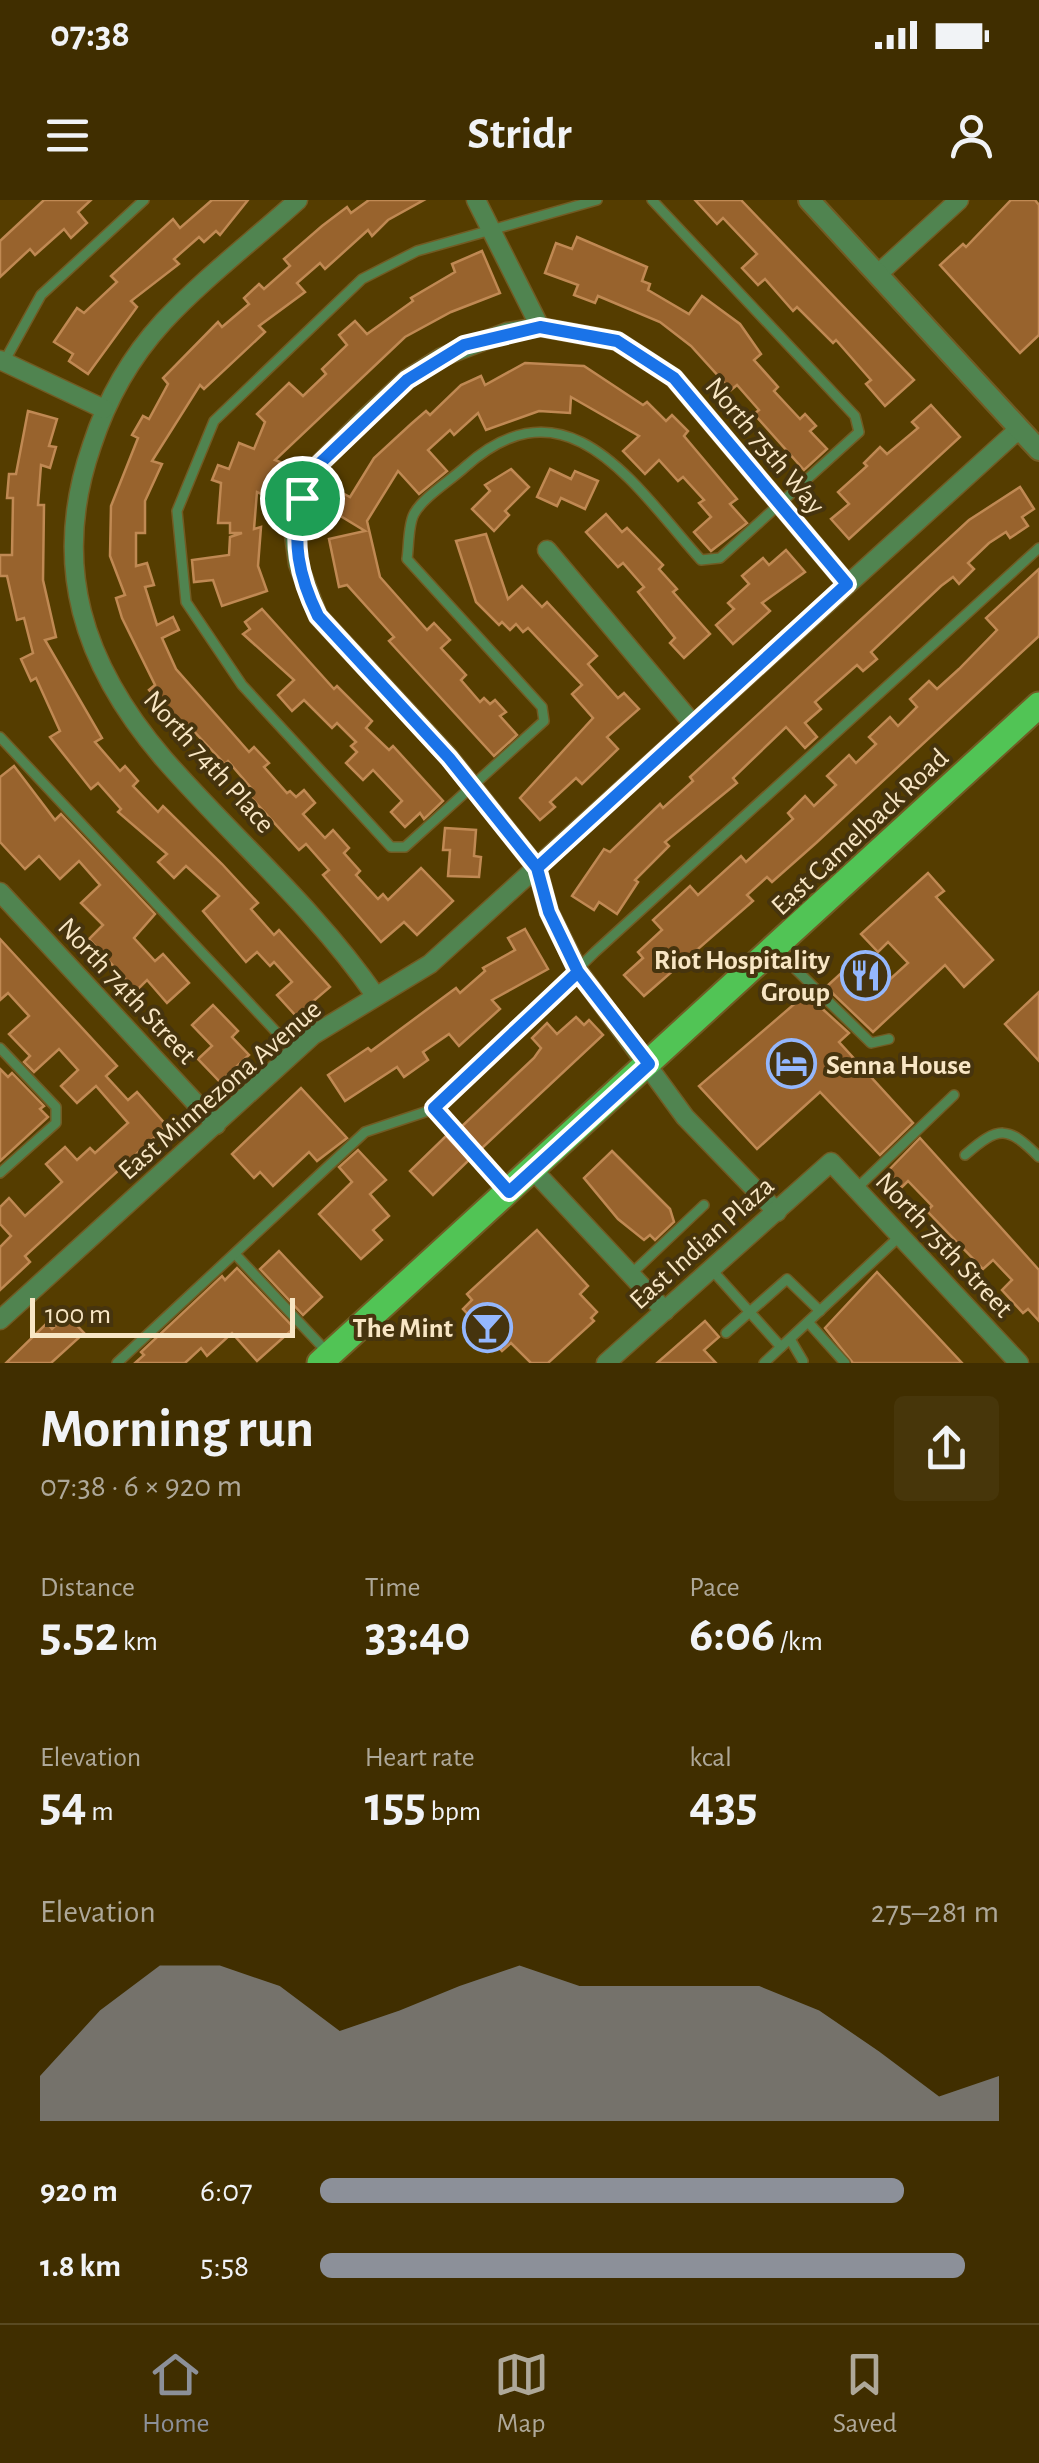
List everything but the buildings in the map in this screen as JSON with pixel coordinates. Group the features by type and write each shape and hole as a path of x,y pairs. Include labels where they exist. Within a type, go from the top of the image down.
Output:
{"main road":[{"name":"East Camelback Road","path":"323,1360 1039,706"}],"street":[{"name":"North 74th Place","path":"298,200 163,322 127,368 104,409 76,498 70,546 93,651 118,701 164,759 334,936 375,996"},
{"path":"476,200 540,327 507,332 442,357 407,380 314,469 294,535 306,591 318,616 472,786 537,868 549,912 578,972 686,1118 777,1212"},
{"path":"810,200 1039,450"},
{"path":"878,274 958,200"},
{"name":"North 75th Way","path":"540,327 617,341 674,378 847,584"},
{"path":"1,364 104,409"},
{"name":"East Minnezona Avenue","path":"0,1320 295,1052 375,996 430,964 1018,429"},
{"path":"547,550 693,724"},
{"name":"North 74th Street","path":"0,892 216,1125"},
{"name":"East Indian Plaza","path":"606,1363 831,1162"},
{"name":"North 75th Street","path":"831,1162 1019,1363"},
{"path":"533,1170 665,1311"}],"lane":[{"path":"1,364 41,295 144,200"},
{"path":"597,200 417,252 362,279 214,421 177,511 186,602 242,685 391,847 406,847 544,721 542,706 407,559 414,514 487,447 528,432 564,434 603,452 700,560 720,558 859,432 855,416 652,200"},
{"path":"118,1363 365,1132 434,1108 1039,548"},
{"path":"0,736 295,1052"},
{"path":"775,949 871,1044 889,1039"},
{"path":"0,1048 56,1107 56,1122 0,1174"},
{"path":"856,1189 954,1095"},
{"path":"434,1108 509,1192"},
{"path":"965,1156 982,1140 1004,1132 1016,1134 1039,1158"},
{"path":"630,1274 704,1205"},
{"path":"764,1363 900,1236"},
{"path":"235,1254 323,1360"},
{"path":"712,1270 803,1361"},
{"path":"726,1333 787,1279 820,1310"},
{"path":"808,1322 845,1363"}],"place":[{"name":"Riot Hospitality Group","path":"865,975"},
{"name":"Senna House","path":"791,1064"},
{"name":"The Mint","path":"488,1327"}],"route":[{"path":"302,498 294,535 298,564 318,616 449,758 537,868 549,912 578,972 434,1108 509,1192 649,1064 578,972 549,912 537,868 847,584 674,378 617,341 540,327 464,345 407,380 314,469 302,498"}]}
